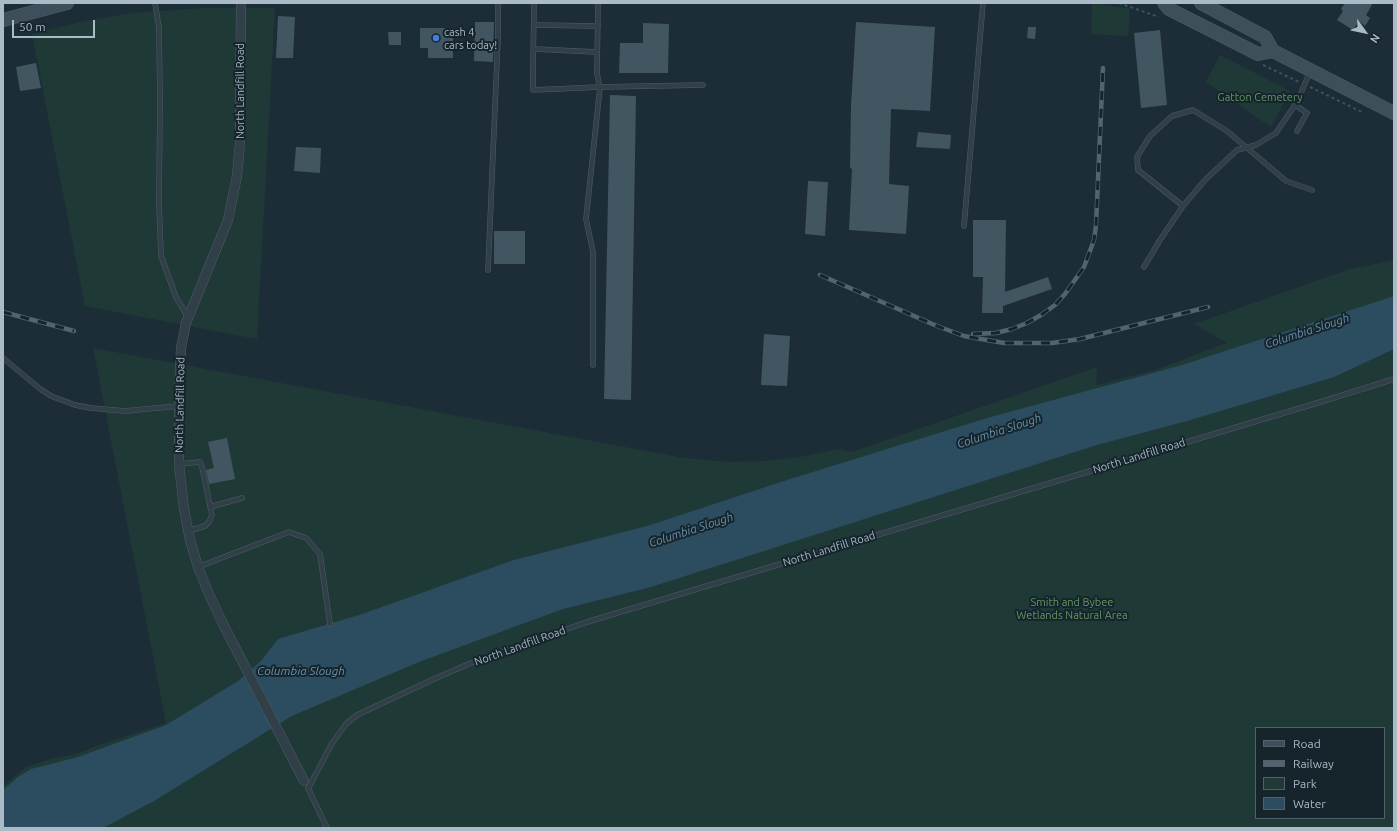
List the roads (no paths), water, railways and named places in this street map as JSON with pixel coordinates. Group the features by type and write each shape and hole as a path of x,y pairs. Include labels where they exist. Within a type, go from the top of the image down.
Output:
{"main road":[{"path":"3,20 66,3"},
{"path":"1164,3 1169,9 1258,54 1273,52 1394,113"},
{"path":"1201,3 1264,37 1273,52"},
{"path":"1221,3 1233,20"}],"street":[{"name":"North Landfill Road","path":"241,3 240,143 237,176 228,220 188,318 181,348 178,464 188,531 198,567 223,624 306,785"}],"lane":[{"path":"155,3 159,28 159,203 161,256 176,297 188,318"},
{"path":"488,270 498,37 498,3"},
{"path":"534,3 533,90 703,85"},
{"path":"593,366 593,252 586,219 600,87 597,74 598,3"},
{"path":"964,226 983,3"},
{"path":"534,25 598,26"},
{"path":"534,50 597,52"},
{"path":"1144,267 1183,206 1205,180 1237,150 1256,145 1276,133 1295,105 1311,70"},
{"path":"1295,105 1307,113 1297,132"},
{"path":"1183,206 1138,170 1137,157 1150,136 1172,116 1193,110 1227,131 1286,181 1312,190"},
{"path":"3,358 51,396 75,405 125,411 179,406"},
{"name":"North Landfill Road","path":"328,828 306,785 346,724 357,715 471,663 587,622 1394,379"},
{"path":"178,464 200,462 212,515 209,522 205,526 188,531"},
{"path":"210,507 242,498"},
{"path":"198,567 289,532 306,538 320,554 330,624"}],"water":[{"name":"Columbia Slough","path":"1394,296 1394,349 1334,377 1187,421 1097,445 651,587 563,609 419,662 292,716 154,801 103,828 3,828 3,790 18,777 31,769 78,757 166,725 238,681 261,661 278,639 362,614 514,560 647,526 787,480 987,418 1182,365"}],"railway":[{"path":"973,334 996,333 1012,329 1041,315 1055,305 1065,294 1084,267 1094,240 1096,225 1103,68"},
{"path":"820,275 937,326 964,336 1004,343 1052,343 1080,339 1208,307"},
{"path":"3,312 74,331"}],"place":[{"name":"cash 4 cars today!","path":"436,38"}],"park label":[{"name":"Gatton Cemetery","path":"1260,97"},
{"name":"Smith and Bybee Wetlands Natural Area","path":"1072,608"}]}
